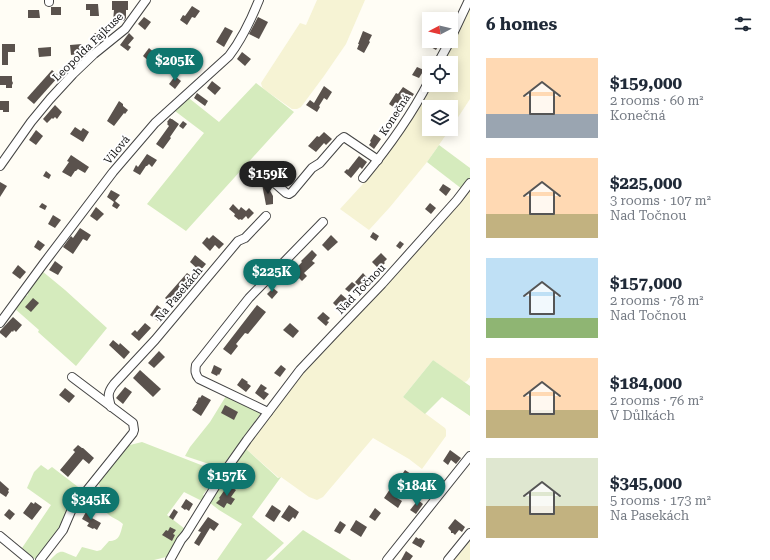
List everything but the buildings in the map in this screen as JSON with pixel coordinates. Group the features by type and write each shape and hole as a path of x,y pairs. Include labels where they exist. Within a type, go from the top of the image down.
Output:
{"street":[{"name":"Leopolda Fajkuse","path":"0,166 31,122 50,99 94,54 125,29 146,0"},
{"name":"Vilová","path":"0,323 44,262 113,172 155,123 229,56 237,45 259,0"},
{"path":"458,23 469,0"},
{"name":"Konečná","path":"363,178 397,134 422,92"},
{"path":"270,179 289,194 312,168 320,163 340,140 344,138 378,160"},
{"name":"Nad Točnou","path":"170,560 181,540 246,440 300,370 382,284 458,200 470,183"},
{"name":"Na Pasekách","path":"110,389 155,340 238,241 245,238 266,216"},
{"path":"268,412 199,379 196,376 196,365 249,298 323,222"},
{"path":"40,560 63,530 72,509 134,430 133,423 72,377"},
{"path":"94,394 100,394 110,389"},
{"path":"110,389 108,394 111,407"},
{"path":"387,560 470,456"},
{"path":"448,560 470,533"},
{"path":"0,536 28,560"}],"shaded area":[{"path":"317,0 365,0 346,44 301,107 292,109 265,90 261,83 300,23 306,25"},
{"path":"470,2 470,99 458,117 458,100 422,100 422,136 445,136 427,162 369,230 340,209 362,185 379,163 425,92 458,92 458,56 444,56 448,48 458,48 458,27"},
{"path":"470,187 470,377 465,382 462,381 433,360 403,397 445,428 446,436 422,469 409,459 373,438 323,497 317,500 309,497 281,477 279,478 245,448 310,363"},
{"path":"470,540 470,560 452,560 461,552"}],"green space":[{"path":"256,83 294,112 186,231 147,204 204,133 171,108 185,95 219,122"},
{"path":"439,145 470,168 470,178 462,189 427,162"},
{"path":"42,271 107,328 76,366 14,308 24,295 27,296 28,294 26,293"},
{"path":"433,360 470,386 470,416 442,397 425,414 403,397"},
{"path":"226,396 261,413 221,468 185,456 190,447 210,422"},
{"path":"142,442 219,472 203,495 206,497 202,501 184,492 167,515 185,529 169,554 166,557 154,560 50,560 60,552 65,552 76,557 82,547 97,551 101,550 109,541 113,541 117,538 123,524 105,511 105,495 98,481 126,446"},
{"path":"245,448 278,478 281,477 252,517 284,543 266,560 217,560 242,524 210,503"},
{"path":"41,465 48,470 52,467 82,490 70,505 60,527 36,560 22,548 51,505 27,488 34,472"},
{"path":"303,530 351,560 272,560"}]}
